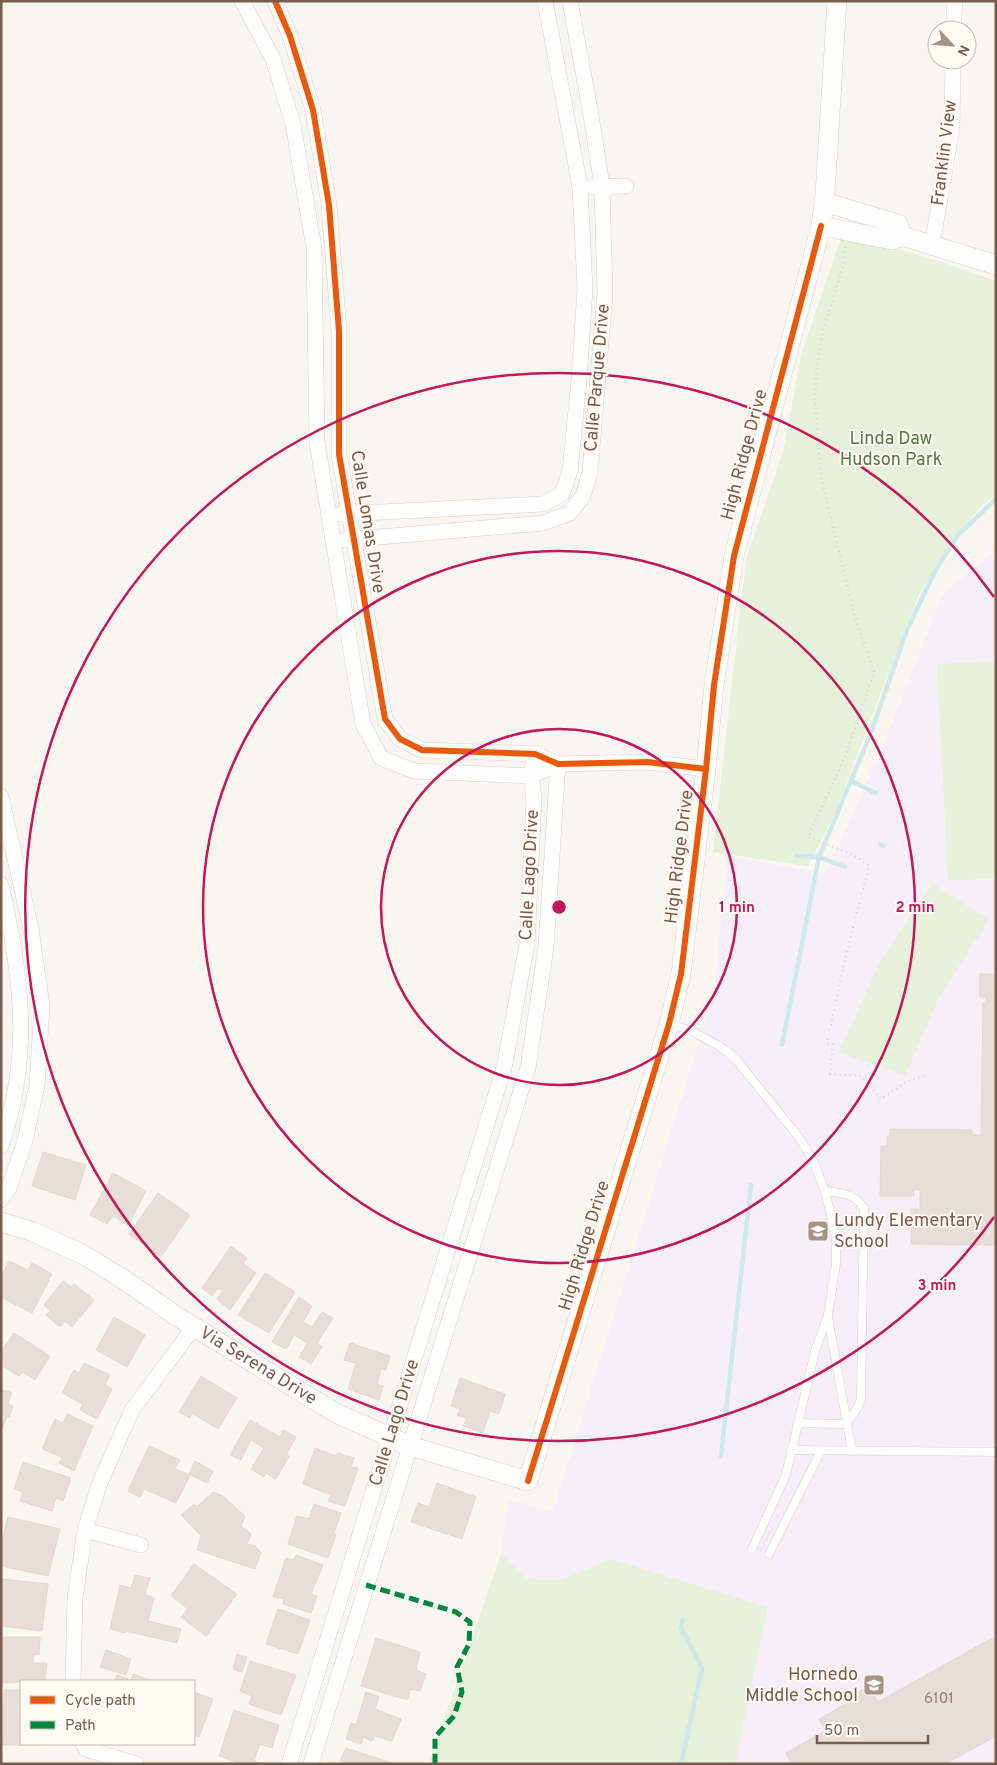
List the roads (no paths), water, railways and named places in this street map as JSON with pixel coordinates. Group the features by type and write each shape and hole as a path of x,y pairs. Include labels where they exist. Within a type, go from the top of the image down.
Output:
{"street":[{"name":"Calle Lomas Drive","path":"242,1 273,59 293,124 314,248 318,442 363,724 381,758 414,771 531,776 558,764 647,762 706,769"},
{"name":"Calle Lomas Drive","path":"275,1 290,36 313,110 329,205 339,331 339,454 385,719 400,739 422,750 535,754 558,764"},
{"name":"Calle Parque Drive","path":"545,1 580,187 584,297 579,380 570,471 562,494"},
{"name":"Calle Parque Drive","path":"570,1 602,186 605,294 590,472 583,496 577,504"},
{"name":"High Ridge Drive","path":"528,1481 669,1024 681,974 706,769 714,685 734,556 821,226 837,1"},
{"path":"954,20 955,1"},
{"name":"Franklin View","path":"932,246 952,128 953,70"},
{"path":"580,187 626,186"},
{"path":"824,202 898,224 902,236"},
{"path":"821,226 892,240 902,236 996,264"},
{"path":"314,248 332,249"},
{"path":"329,514 543,504 562,494 577,504 570,513 543,523 333,541"},
{"path":"354,666 375,661"},
{"path":"381,758 400,739"},
{"name":"Calle Lago Drive","path":"289,1764 504,1068 527,944 534,800 531,776 535,754"},
{"name":"Calle Lago Drive","path":"311,1764 528,1068 546,948 558,764"},
{"path":"1,796 31,929 42,1006 37,1085 25,1141 9,1188 1,1199"},
{"path":"1,885 7,934 21,1011 17,1087 9,1124 1,1146"},
{"path":"7,934 31,929"},
{"path":"518,995 538,998"},
{"name":"Via Serena Drive","path":"1,1222 31,1232 84,1255 123,1278 194,1327 336,1413 410,1446 528,1481"},
{"path":"456,1223 477,1230"},
{"path":"74,1680 75,1598 85,1530 99,1485 132,1410 194,1327"},
{"path":"85,1530 141,1545"},
{"path":"332,1622 352,1629"},
{"path":"84,1745 86,1750 136,1764"}],"lane":[{"path":"669,1024 690,1030 719,1046 735,1058 801,1140 814,1163 825,1191 836,1236 836,1264 828,1315 815,1351 786,1475 752,1548"},
{"path":"825,1191 844,1193 858,1199 864,1208 862,1399 846,1424"},
{"path":"828,1315 852,1451"},
{"path":"798,1423 846,1424"},
{"path":"791,1450 996,1452"},
{"path":"769,1554 821,1450"}],"waterway":[{"path":"782,1045 819,857 870,735 907,630 934,573 958,535 996,499"},
{"path":"851,781 876,793"},
{"path":"880,844 884,846"},
{"path":"796,856 819,857 845,867"},
{"path":"721,1456 751,1185"},
{"path":"679,1764 682,1760 702,1668 681,1628 683,1619"}],"place":[{"name":"Lundy Elementary School","path":"818,1231"},
{"name":"Hornedo Middle School","path":"874,1685"}],"park label":[{"name":"Linda Daw Hudson Park","path":"891,449"}]}
